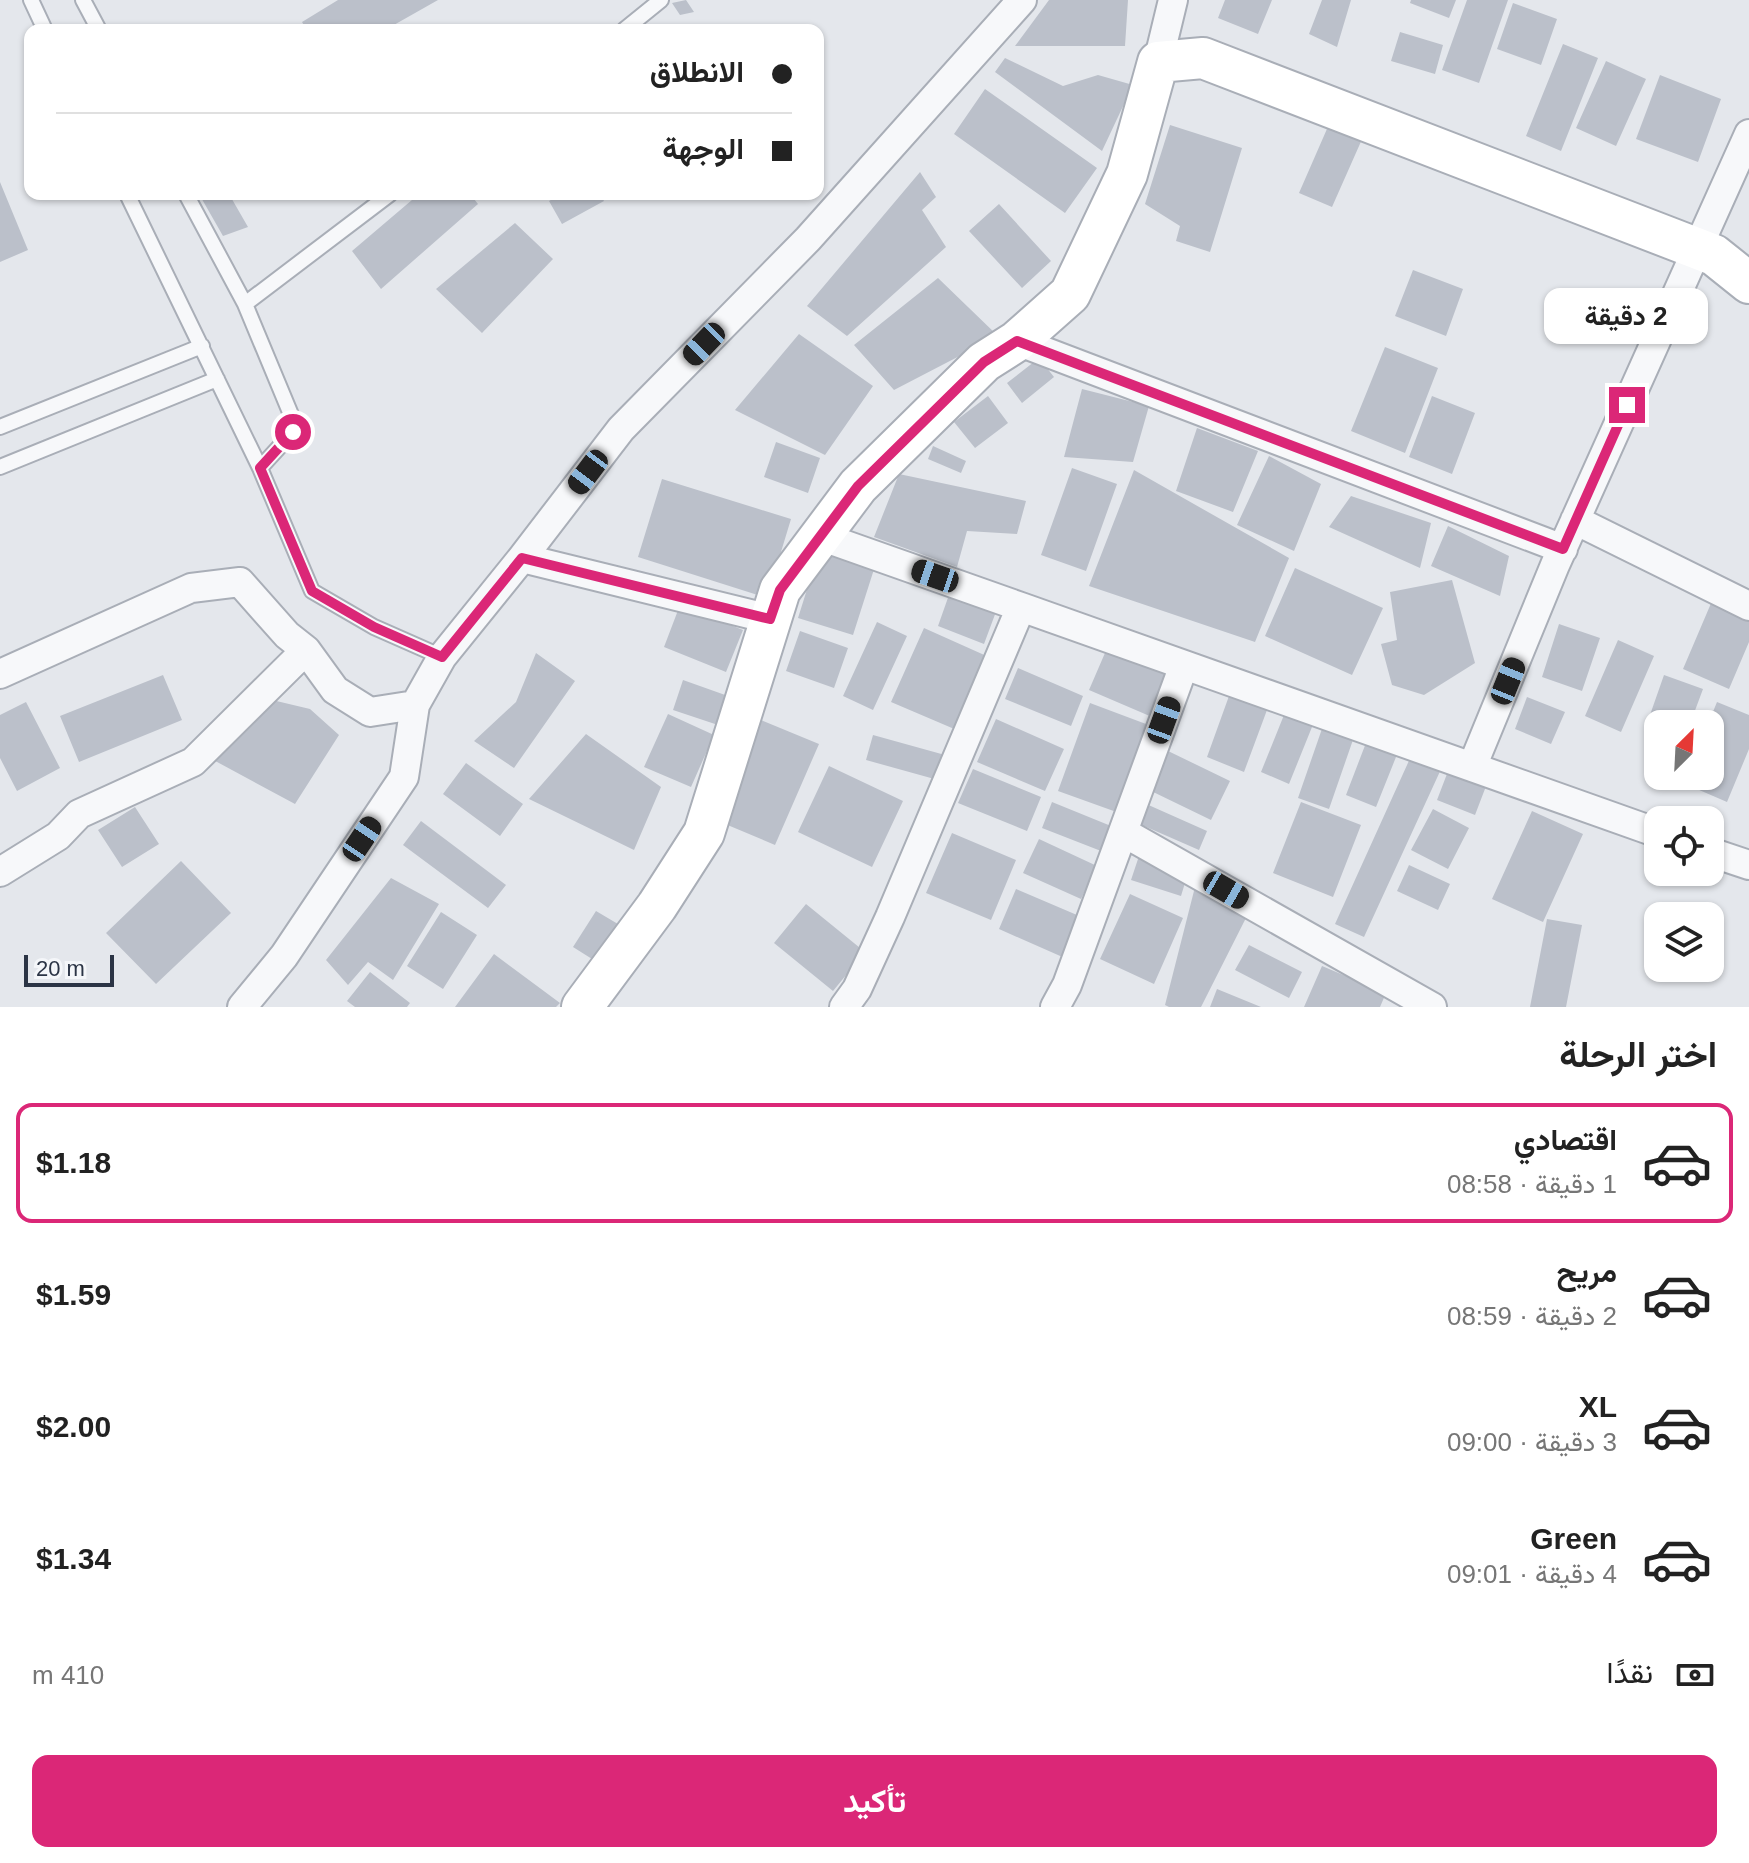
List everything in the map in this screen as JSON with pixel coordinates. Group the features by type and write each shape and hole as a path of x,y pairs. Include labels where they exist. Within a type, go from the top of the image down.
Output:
{"street":[{"path":"242,1007 284,956 404,777 415,705 442,657 621,429 808,239 1022,0"},
{"path":"582,1007 657,906 704,833 780,590 858,486 984,362 1017,341 1070,294 1127,174 1173,0"},
{"path":"1158,62 1203,58 1714,255 1749,283"},
{"path":"1472,767 1575,520 1749,134"},
{"path":"1017,341 1563,549"},
{"path":"1575,520 1749,606"},
{"path":"820,536 1644,828"},
{"path":"522,558 770,619"},
{"path":"0,674 191,588 240,582 287,635 306,650 335,690 370,712 415,705"},
{"path":"844,1007 857,989 890,917 1021,607"},
{"path":"0,872 58,836 79,814 193,762 306,650"},
{"path":"1058,1006 1184,665"},
{"path":"1123,832 1432,1007"},
{"path":"1724,857 1749,865"}],"lane":[{"path":"31,0 42,24"},
{"path":"83,0 96,24"},
{"path":"631,24 661,0"},
{"path":"130,200 260,468 312,591 374,627 442,657"},
{"path":"189,200 245,304 292,417 293,432 260,468"},
{"path":"245,304 382,200"},
{"path":"0,427 202,346"},
{"path":"0,467 217,379"}],"building":[{"path":"338,0 438,0 396,24 302,22"},
{"path":"686,0 694,12 680,15 672,3"},
{"path":"1049,0 1128,0 1125,46 1015,46"},
{"path":"1225,0 1272,0 1258,34 1218,18"},
{"path":"1322,0 1351,0 1337,47 1309,34"},
{"path":"1411,0 1456,0 1449,18 1410,3"},
{"path":"1467,0 1508,0 1479,83 1442,70"},
{"path":"1513,3 1557,19 1541,65 1497,49"},
{"path":"1400,32 1443,45 1435,74 1391,61"},
{"path":"1563,44 1598,58 1561,151 1526,136"},
{"path":"1005,58 1063,86 1098,75 1133,85 1102,151 995,72"},
{"path":"1606,61 1646,79 1616,146 1576,128"},
{"path":"1660,75 1721,99 1698,162 1636,139"},
{"path":"985,89 1097,168 1065,213 954,134"},
{"path":"1330,122 1363,137 1332,207 1299,193"},
{"path":"1170,125 1242,148 1210,252 1176,241 1180,226 1145,204"},
{"path":"920,172 936,197 922,210 946,247 847,336 807,306"},
{"path":"0,182 28,250 0,262"},
{"path":"202,200 232,200 248,227 223,236"},
{"path":"412,200 475,200 478,204 381,289 352,251"},
{"path":"603,200 604,201 562,224 549,201"},
{"path":"999,204 1051,261 1022,288 969,231"},
{"path":"515,223 553,259 482,333 436,289"},
{"path":"1413,270 1463,289 1446,336 1395,316"},
{"path":"938,278 998,336 894,390 854,345"},
{"path":"799,334 873,386 825,455 735,410"},
{"path":"1385,347 1438,368 1405,453 1351,431"},
{"path":"1039,358 1054,377 1022,403 1007,383"},
{"path":"1082,389 1149,406 1133,462 1064,457"},
{"path":"988,396 1008,423 975,448 954,422"},
{"path":"1432,396 1475,413 1452,474 1409,457"},
{"path":"1197,428 1258,451 1233,512 1176,491"},
{"path":"776,442 820,458 808,493 764,477"},
{"path":"933,446 966,461 961,473 928,459"},
{"path":"1269,456 1321,484 1294,551 1237,525"},
{"path":"1072,468 1117,484 1086,571 1041,555"},
{"path":"1134,470 1289,558 1255,642 1089,586"},
{"path":"899,474 1026,501 1017,534 967,531 957,567 874,537"},
{"path":"662,479 791,519 767,598 638,557"},
{"path":"1351,496 1431,523 1420,568 1329,527"},
{"path":"1448,526 1509,556 1500,596 1431,566"},
{"path":"821,545 876,563 853,635 798,618"},
{"path":"1295,568 1383,608 1352,675 1265,636"},
{"path":"1452,580 1475,663 1424,695 1392,685 1381,644 1397,640 1390,592"},
{"path":"950,592 997,609 984,644 938,626"},
{"path":"1712,601 1749,617 1749,642 1729,689 1683,669"},
{"path":"680,605 743,630 726,672 664,647"},
{"path":"877,622 907,636 873,710 843,696"},
{"path":"1559,624 1600,638 1582,691 1542,677"},
{"path":"924,628 991,658 959,731 891,702"},
{"path":"800,631 848,648 834,688 786,671"},
{"path":"1618,640 1654,656 1621,732 1585,716"},
{"path":"1108,646 1171,673 1152,717 1089,690"},
{"path":"536,653 575,681 514,768 474,741 516,702"},
{"path":"1018,668 1083,696 1071,726 1005,699"},
{"path":"163,675 182,720 79,762 60,716"},
{"path":"1664,675 1703,689 1695,710 1652,710"},
{"path":"683,680 728,696 718,725 673,710"},
{"path":"1229,696 1267,710 1244,772 1207,757"},
{"path":"1527,697 1565,712 1551,744 1515,729"},
{"path":"268,699 310,709 339,735 295,804 206,756"},
{"path":"26,702 60,768 17,791 0,758 0,715"},
{"path":"1717,702 1749,715 1749,749 1727,802 1699,790 1724,790 1724,710 1714,710"},
{"path":"1090,703 1154,727 1122,814 1058,791"},
{"path":"1286,710 1314,722 1289,784 1261,772"},
{"path":"668,714 714,735 691,787 644,767"},
{"path":"996,719 1064,749 1045,791 977,762"},
{"path":"761,720 819,744 775,845 718,821"},
{"path":"1324,723 1355,734 1329,809 1298,798"},
{"path":"586,734 661,787 634,850 529,799"},
{"path":"873,735 945,755 938,780 866,760"},
{"path":"1369,735 1400,747 1376,807 1346,795"},
{"path":"1166,750 1230,781 1211,820 1147,789"},
{"path":"1412,754 1442,767 1364,937 1335,924"},
{"path":"466,763 523,804 500,836 443,794"},
{"path":"829,766 903,801 872,867 798,832"},
{"path":"1450,766 1488,781 1475,815 1437,800"},
{"path":"973,769 1041,797 1027,831 958,803"},
{"path":"1052,802 1111,826 1101,851 1042,828"},
{"path":"1301,802 1361,825 1333,897 1273,873"},
{"path":"1144,803 1207,831 1199,850 1135,822"},
{"path":"135,807 159,844 122,867 98,830"},
{"path":"1433,809 1469,828 1448,869 1411,850"},
{"path":"1532,811 1583,834 1543,922 1492,899"},
{"path":"421,821 506,885 488,908 403,845"},
{"path":"952,833 1016,860 991,920 926,893"},
{"path":"1039,839 1097,866 1081,899 1023,873"},
{"path":"1139,856 1188,873 1181,896 1131,880"},
{"path":"181,861 231,913 156,984 106,933"},
{"path":"1409,865 1450,884 1438,910 1397,891"},
{"path":"391,878 439,904 393,980 368,962 348,985 326,960"},
{"path":"1196,883 1250,910 1201,1007 1169,1007 1165,1005"},
{"path":"1016,889 1084,918 1067,959 999,929"},
{"path":"1130,894 1183,918 1154,984 1100,959"},
{"path":"806,904 865,952 833,991 774,943"},
{"path":"596,911 623,927 600,964 573,947"},
{"path":"441,912 477,935 443,989 407,966"},
{"path":"1547,919 1582,925 1566,1007 1530,1007"},
{"path":"1249,945 1302,972 1289,998 1235,970"},
{"path":"494,954 560,1003 556,1007 455,1007"},
{"path":"1322,966 1386,993 1380,1007 1304,1007"},
{"path":"370,972 410,1003 407,1007 355,1007 347,1001"},
{"path":"1217,989 1261,1007 1210,1007"}],"route":[{"path":"293,432 260,468 295,544 312,591 374,627 442,657 522,558 770,619 780,590 858,486 984,362 1017,341 1563,549 1627,405"}]}
